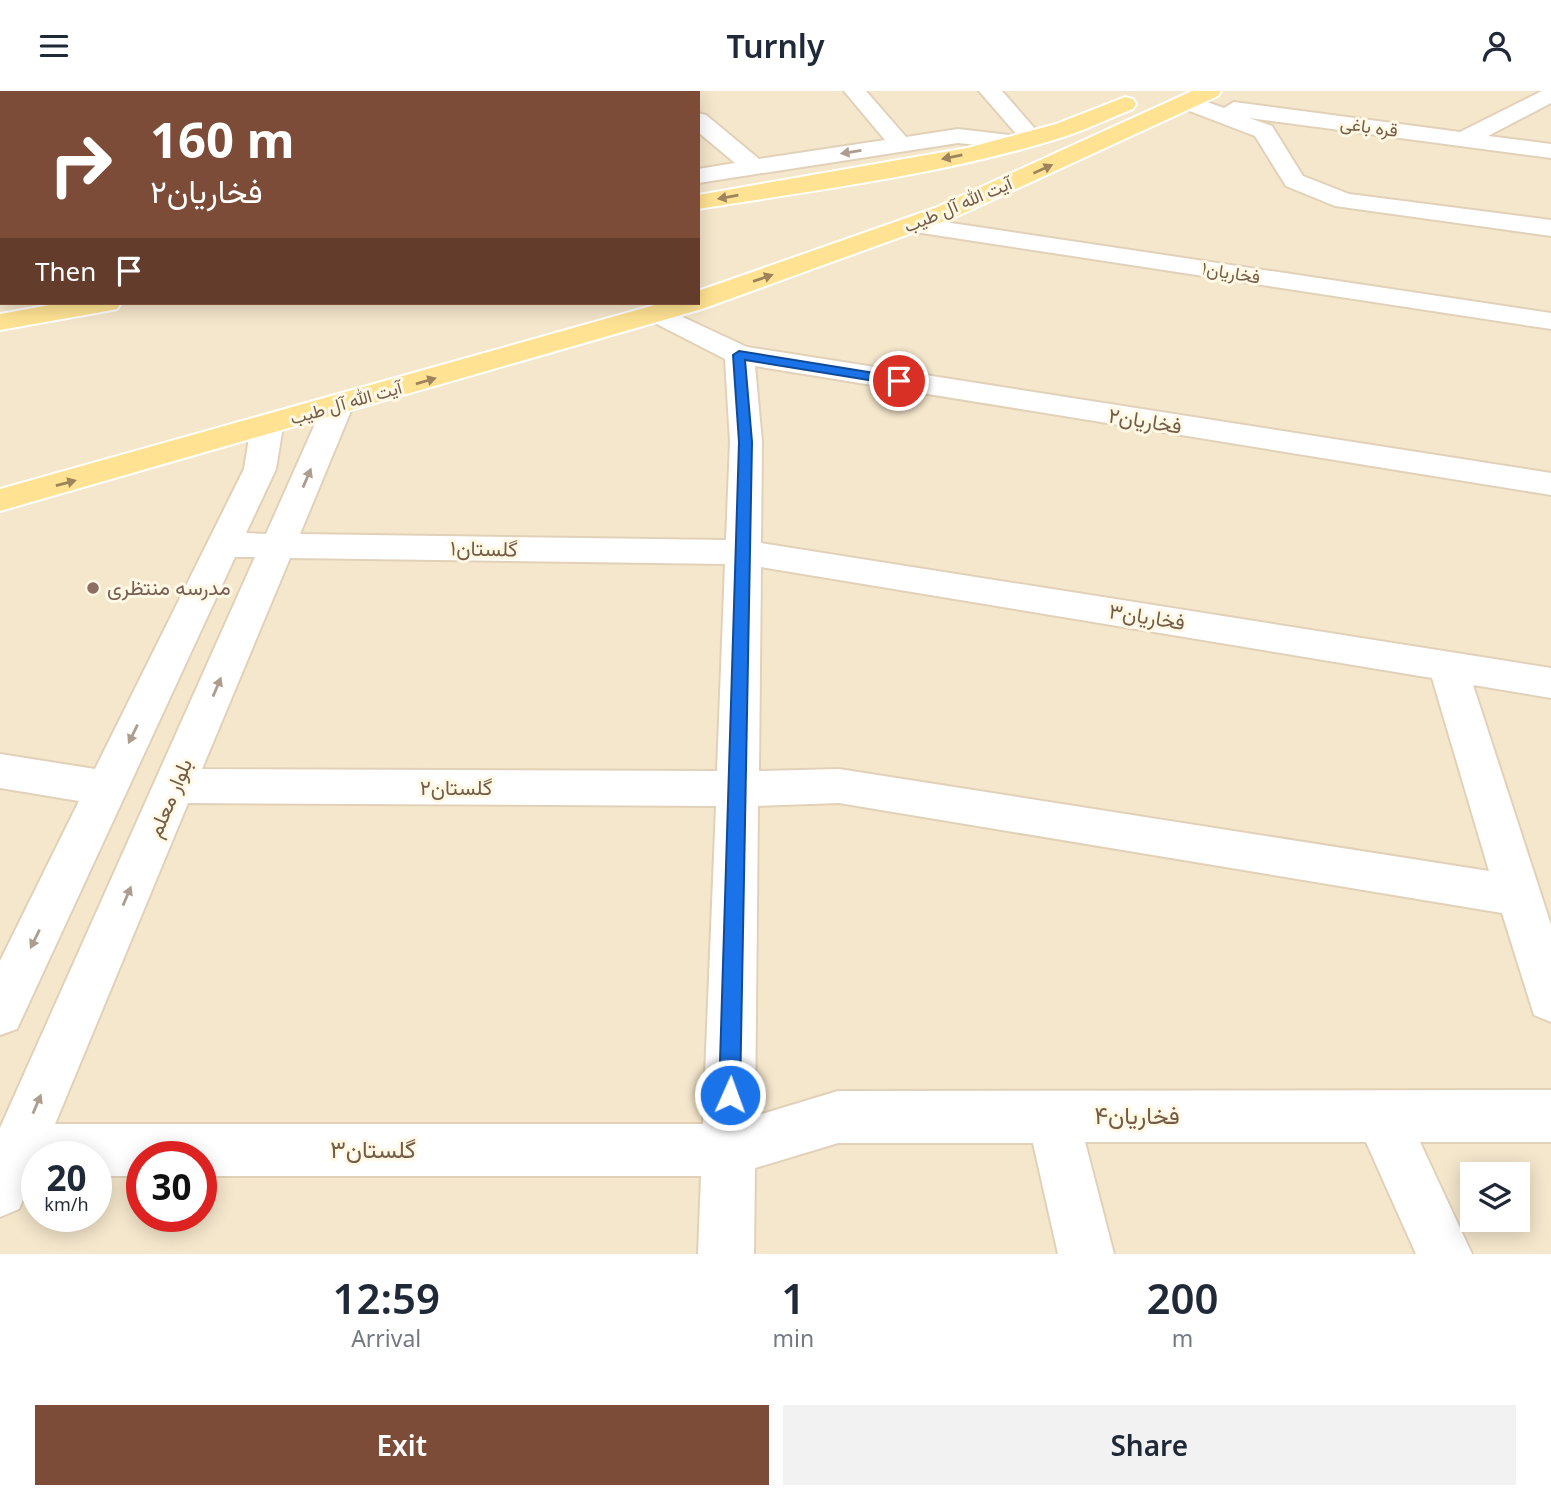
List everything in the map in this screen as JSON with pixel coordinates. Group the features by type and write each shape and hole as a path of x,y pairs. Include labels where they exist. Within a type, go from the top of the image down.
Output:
{"main road":[{"name":"آیت الله آل طیب","path":"700,202 833,180 1024,140 1058,131 1156,91"},
{"name":"آیت الله آل طیب","path":"700,299 863,244 898,208 1187,102 1210,91"},
{"path":"833,180 868,181 898,208"},
{"path":"0,322 96,305"},
{"name":"آیت الله آل طیب","path":"0,500 686,305"}],"street":[{"path":"855,91 901,145"},
{"path":"990,91 1024,140"},
{"path":"1462,140 1551,95"},
{"path":"1187,102 1264,131 1294,181 1344,201 1551,228"},
{"name":"قره باغی","path":"1187,102 1551,151"},
{"path":"700,122 754,167"},
{"path":"700,176 958,136 1024,140"},
{"name":"فخاریان۱","path":"898,208 1551,321"},
{"name":"فخاریان۲","path":"659,314 739,355 1551,484"},
{"path":"726,1254 746,442 739,355"},
{"name":"بلوار معلم","path":"9,1170 338,406"},
{"path":"0,1012 260,469 267,426"},
{"name":"گلستان۱","path":"224,545 743,552"},
{"name":"فخاریان۳","path":"743,552 1551,683"},
{"path":"1448,666 1551,999"},
{"path":"0,771 108,788"},
{"name":"گلستان۲","path":"175,786 738,789 839,786 1519,896"},
{"path":"1381,1116 1444,1254"},
{"name":"فخاریان۴","path":"728,1150 838,1117 1551,1116"},
{"path":"1053,1117 1086,1254"},
{"name":"گلستان۳","path":"9,1170 728,1150"}],"shaded area":[{"path":"700,91 1551,91 1551,1254 0,1254 0,305 700,305"}],"place":[{"name":"مدرسه منتظری","path":"93,588"}],"route":[{"path":"730,1095 746,442 739,355 899,381"}]}
